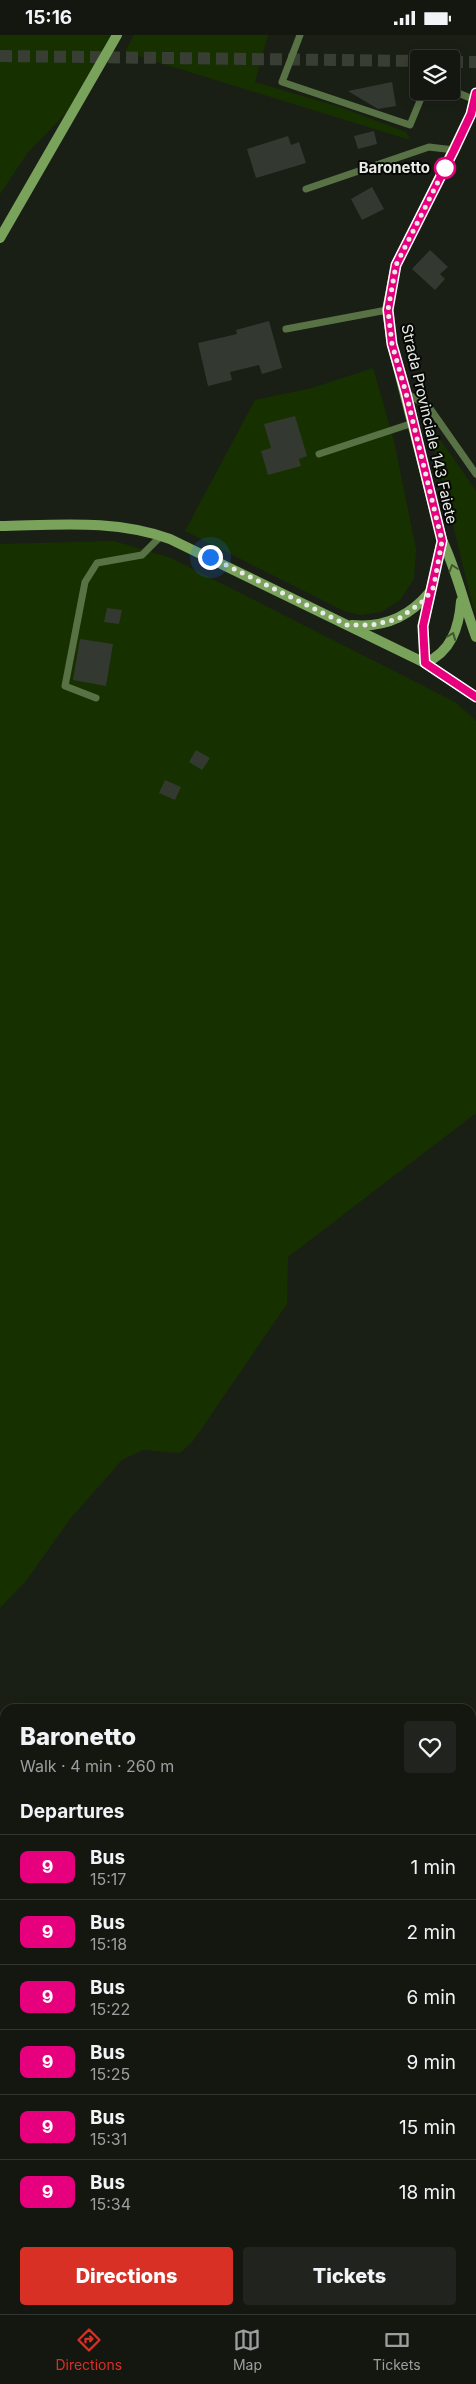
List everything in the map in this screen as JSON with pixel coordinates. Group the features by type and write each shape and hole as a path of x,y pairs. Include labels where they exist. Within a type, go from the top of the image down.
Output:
{"street":[{"path":"0,238 117,35"},
{"name":"Strada Provinciale 143 Faiete","path":"475,96 471,114 396,265 388,310 392,344 406,393 442,541 454,570 461,597 476,637"},
{"path":"0,526 106,524 129,527 161,535 425,663 476,697"},
{"name":"Strada Provinciale 143 Faiete","path":"442,541 423,626 425,663 442,653 451,642 458,619 461,597"},
{"path":"347,625 372,625 398,619 417,606 432,591"}],"lane":[{"path":"300,35 282,82 410,125 420,100"},
{"path":"460,92 475,96"},
{"path":"306,189 429,147 454,150"},
{"path":"286,329 388,310"},
{"path":"406,393 429,407 476,474"},
{"path":"319,454 413,423"},
{"path":"96,698 65,686 85,581 98,563 142,555 161,535"}],"green space":[{"path":"0,35 111,35 66,113 28,152 0,194"},
{"path":"134,35 268,35 255,82 340,107 406,132 410,140 125,52"},
{"path":"373,368 394,441 416,549 414,579 400,600 381,612 361,615 344,611 185,531 255,400 312,388"},
{"path":"428,422 476,491 476,613 473,607"},
{"path":"114,541 171,558 455,702 476,721 476,1113 288,1257 287,1304 193,1441 180,1453 143,1450 122,1460 70,1519 26,1581 0,1608 0,544"}],"building":[{"path":"392,82 396,106 378,109 348,91"},
{"path":"374,131 377,144 358,149 354,136"},
{"path":"288,136 291,145 299,142 306,163 256,178 247,149"},
{"path":"372,187 384,209 362,220 351,199"},
{"path":"430,250 448,267 440,274 445,279 435,290 412,269"},
{"path":"269,321 282,368 262,374 259,365 230,372 232,380 208,386 198,343 237,334 236,330"},
{"path":"295,416 307,456 299,459 301,466 268,475 261,451 271,448 264,424"},
{"path":"107,608 122,610 119,624 104,622"},
{"path":"80,639 113,644 106,686 73,680"},
{"path":"196,750 210,758 202,770 189,762"},
{"path":"165,780 181,787 175,800 159,793"}],"tunnel":[{"path":"0,56 410,61"},
{"path":"460,62 476,62"}],"bus line":[{"name":"9","path":"476,93 471,114 396,265 388,310 392,344 406,393 442,541 434,585 423,626 422,646 425,663 476,697"}],"place":[{"name":"Baronetto","path":"445,168"}],"route":[{"path":"210,557 347,625 372,625 398,619 417,606 432,591 442,541 406,393 392,344 388,310 396,265 445,168"}]}
